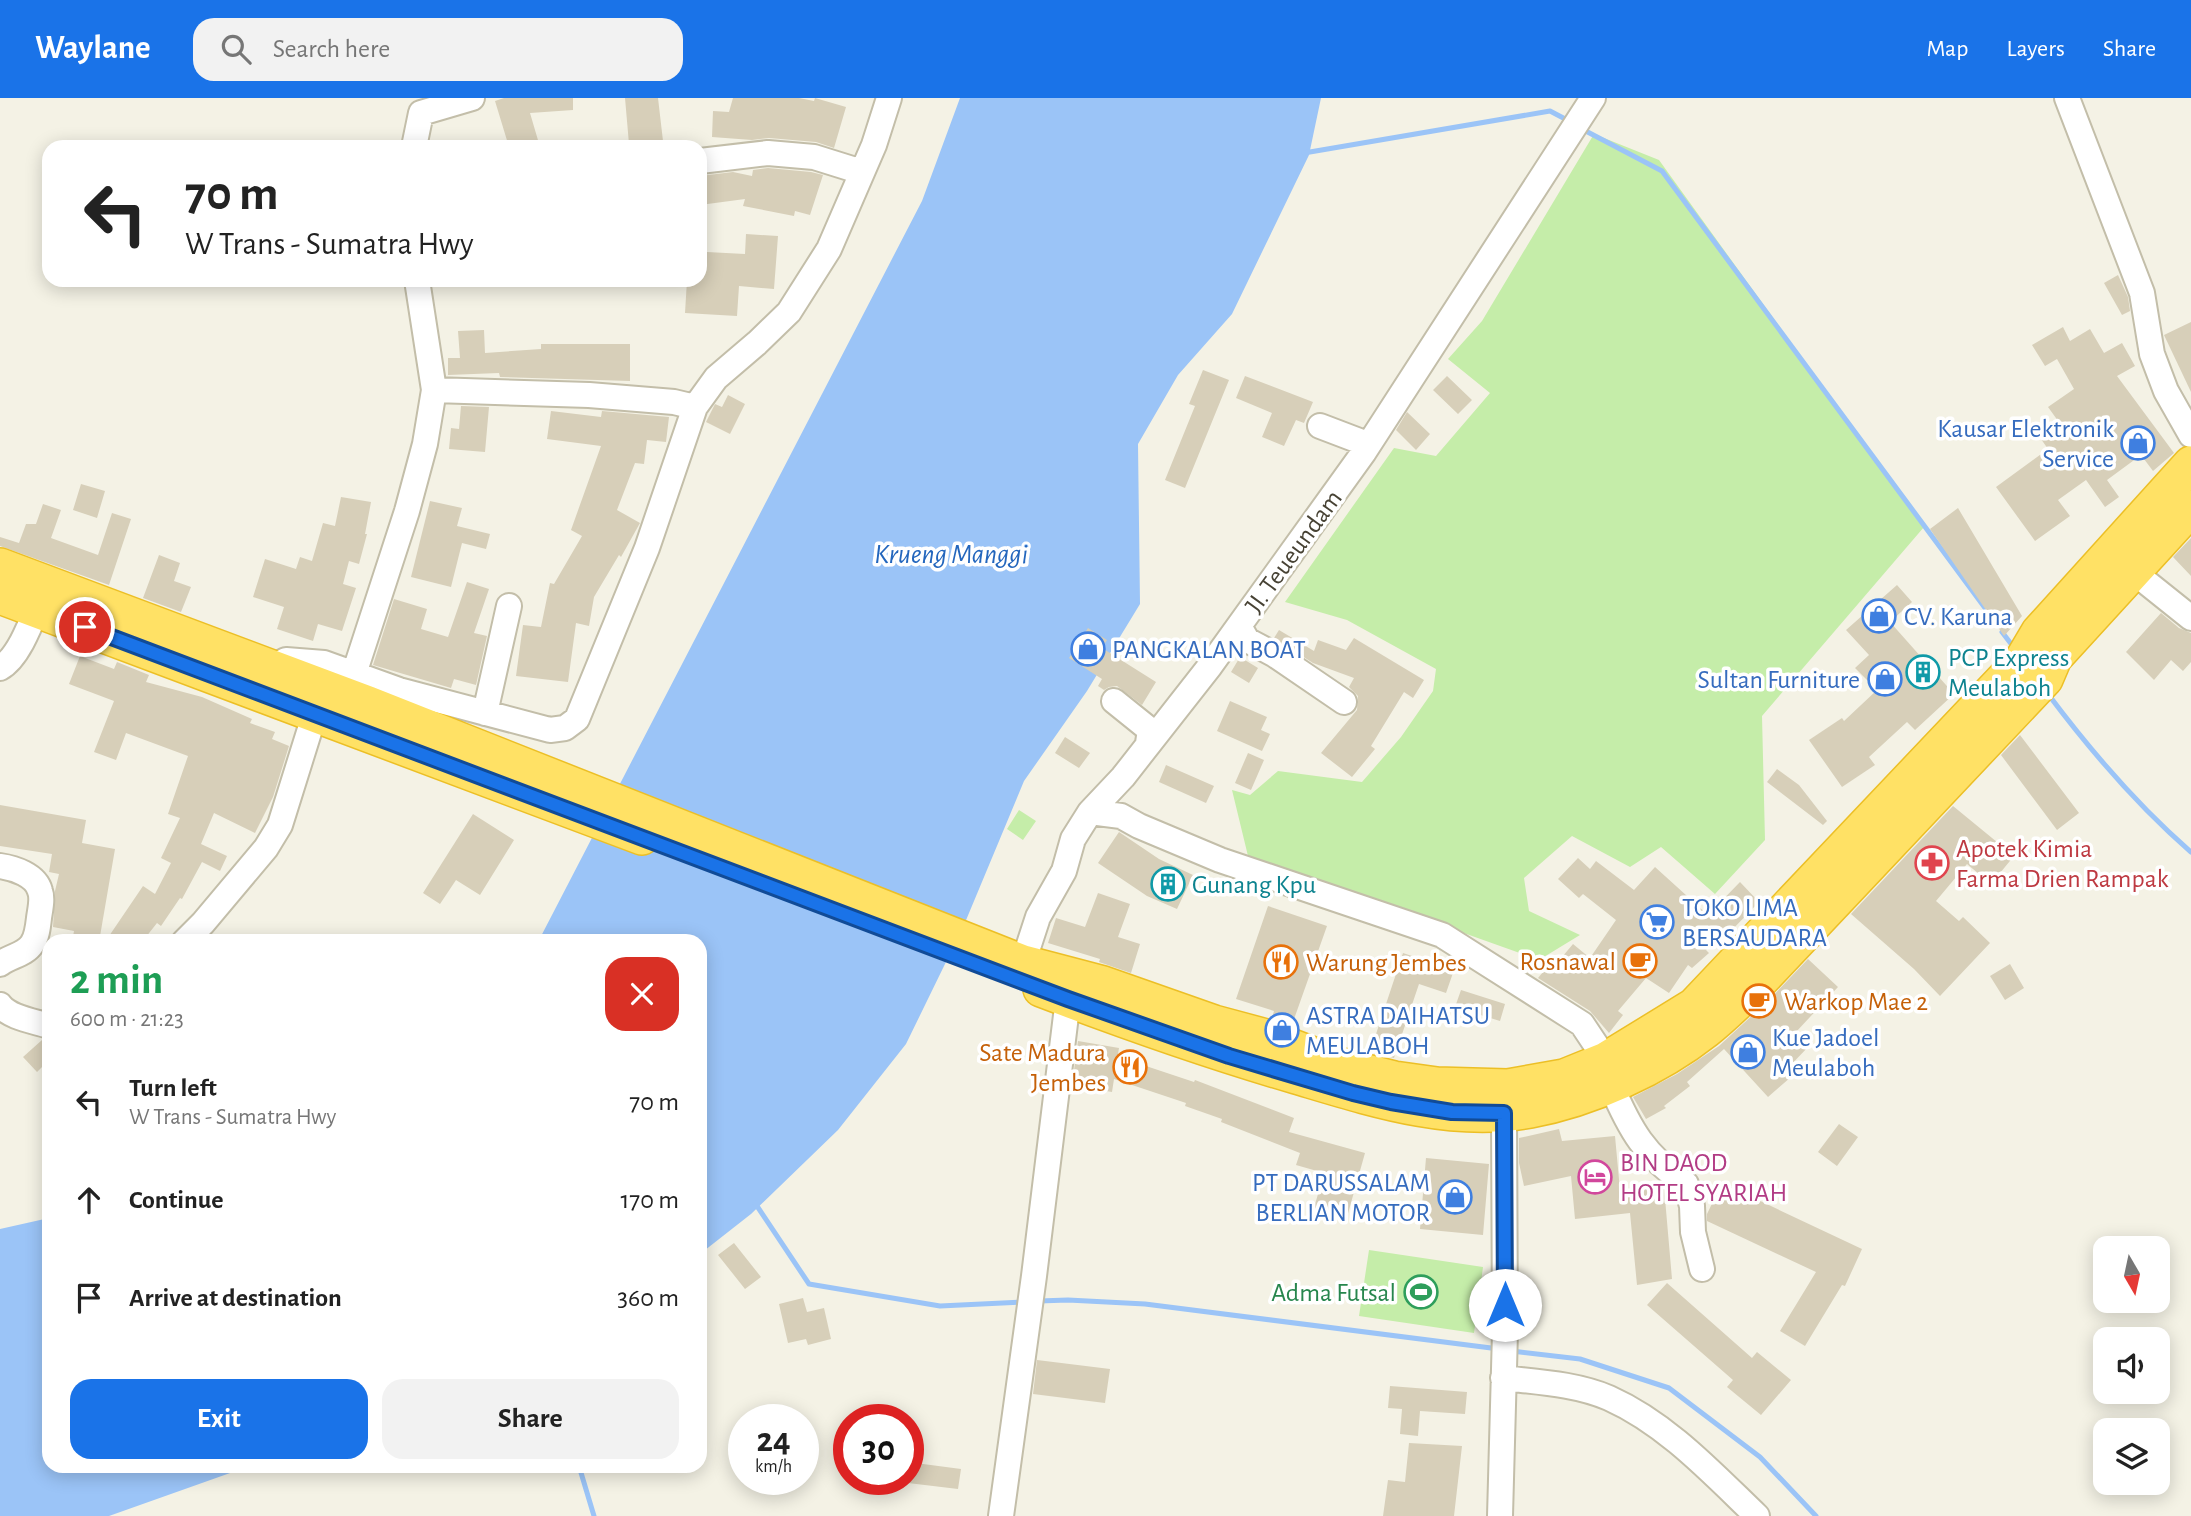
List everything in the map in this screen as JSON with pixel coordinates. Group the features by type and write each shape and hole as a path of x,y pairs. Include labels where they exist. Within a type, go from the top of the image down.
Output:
{"highway":[{"path":"1027,974 1103,984 1214,1023 1266,1037 1342,1066 1394,1079 1437,1085 1508,1087 1609,1072 1669,1055 1706,1030 1757,984 2121,562 2191,464"},
{"path":"2121,562 2191,508"},
{"path":"0,566 42,596 315,713 553,790"},
{"path":"0,596 42,596 272,668 553,790 1027,974 1068,999 1229,1056 1353,1093 1452,1112 1504,1113 1586,1095 1609,1072"}],"street":[{"path":"415,140 419,106 472,98"},
{"path":"272,668 286,660 324,663 399,690 551,730 565,728 577,719 647,548 695,407 716,377 789,312 829,249 874,145 889,98"},
{"name":"JI. Teueundam","path":"1027,974 1038,918 1064,871 1073,839 1090,812 1124,777 1145,731 1249,637 1359,444 1551,166 1593,98"},
{"path":"2067,98 2142,293 2152,354 2166,391 2191,435"},
{"path":"707,160 768,153 814,158 862,172"},
{"path":"354,674 407,511 425,444 434,390 418,287"},
{"path":"434,390 589,396 674,402 695,407"},
{"path":"1320,426 1359,444"},
{"path":"2121,562 2191,618"},
{"path":"0,668 11,660 42,596"},
{"path":"485,713 509,606"},
{"path":"1249,637 1344,702"},
{"path":"1114,701 1145,731"},
{"path":"192,934 266,848 280,825 315,713"},
{"path":"1090,812 1130,821 1257,874 1442,935 1583,1024 1609,1072 1637,1139 1664,1169 1686,1184 1702,1269"},
{"path":"0,866 34,880 41,893 37,935 32,944 26,951 11,956 0,964"},
{"path":"1001,1516 1068,999"},
{"path":"0,1005 3,1010 13,1015 42,1024"},
{"path":"1500,1516 1505,1332 1504,1113"},
{"path":"1504,1372 1608,1397 1643,1416 1681,1445 1757,1516"}],"green space":[{"path":"1594,134 1659,160 1924,527 1762,716 1765,840 1715,894 1661,847 1630,867 1572,836 1524,878 1529,911 1580,935 1539,960 1248,856 1232,790 1250,795 1278,771 1362,782 1401,737 1433,691 1436,669 1347,620 1285,602 1394,448 1436,456 1490,393 1448,359 1482,321"},
{"path":"1019,810 1036,821 1023,840 1007,829"},
{"name":"Adma Futsal","path":"1369,1250 1483,1267 1474,1333 1359,1316"}],"water":[{"name":"Krueng Manggi","path":"960,98 1321,98 1309,155 1232,314 1178,375 1138,444 1140,604 1087,691 1024,781 964,925 906,1044 838,1130 751,1214 707,1249 707,934 542,934 922,201"},
{"path":"42,1220 42,1473 230,1473 109,1516 0,1516 0,1229"}],"building":[{"path":"504,98 573,98 573,110 530,113 538,140 507,140 495,101"},
{"path":"625,98 658,98 663,140 629,140"},
{"path":"733,98 799,98 814,101 815,98 846,107 834,148 816,142 712,137 713,111 729,112"},
{"path":"768,168 823,175 810,215 795,211 794,216 743,206 745,199 707,204 707,175 733,172 752,176 753,170"},
{"path":"746,234 778,236 774,289 739,286 737,316 685,313 687,287 707,287 707,252 745,254"},
{"path":"2118,275 2128,297 2130,311 2122,315 2104,283"},
{"path":"2191,322 2191,392 2164,335"},
{"path":"2063,327 2070,341 2090,329 2104,353 2122,343 2135,366 2117,376 2174,453 2153,471 2141,455 2107,480 2119,497 2105,507 2086,480 2058,500 2070,516 2035,541 1996,487 2048,449 2041,439 2061,425 2048,407 2074,389 2057,359 2045,366 2032,345"},
{"path":"484,330 485,353 541,349 541,344 630,344 630,381 500,377 499,373 448,375 448,358 460,358 458,331"},
{"path":"1203,370 1229,380 1185,488 1165,480 1195,406 1189,404"},
{"path":"1245,376 1313,402 1304,423 1296,420 1284,446 1262,437 1272,413 1236,398"},
{"path":"1447,376 1472,400 1458,414 1433,390"},
{"path":"728,395 745,404 730,434 706,422 715,404 722,407"},
{"path":"461,406 489,407 485,452 449,449 451,428 459,429"},
{"path":"551,411 601,417 602,411 669,417 666,442 647,440 644,464 635,463 617,510 640,523 594,597 589,626 576,623 568,682 516,676 523,625 541,627 550,583 554,584 582,536 571,530 601,446 547,439"},
{"path":"1407,412 1430,434 1416,450 1396,430"},
{"path":"81,484 105,491 97,518 73,510"},
{"path":"341,497 371,502 367,534 359,564 349,561 343,584 356,588 342,631 318,624 313,641 277,629 284,607 253,597 265,559 296,569 300,557 312,561 323,523 335,526"},
{"path":"430,501 462,508 457,526 490,534 486,549 462,543 451,587 411,577"},
{"path":"43,504 61,510 51,538 98,555 112,513 131,519 109,585 0,546 0,537 19,543 26,524 36,524"},
{"path":"1958,508 2022,616 2004,636 1930,529"},
{"path":"2191,538 2191,576 2173,557"},
{"path":"159,555 180,563 174,581 191,587 181,612 143,598"},
{"path":"467,582 489,589 474,633 487,636 476,685 454,679 451,688 373,665 394,599 427,609 421,629 448,637"},
{"path":"1897,585 1912,602 1890,622 1954,694 1915,730 1907,722 1869,757 1875,765 1842,787 1809,740 1842,718 1844,721 1877,690 1855,668 1869,655 1846,630"},
{"path":"2161,613 2179,628 2191,633 2191,662 2183,671 2171,660 2154,680 2126,652"},
{"path":"1088,628 1107,640 1102,648 1156,682 1142,705 1117,686 1104,690 1098,686 1102,679 1069,658"},
{"path":"1279,630 1314,651 1318,640 1346,650 1354,638 1424,680 1413,698 1404,692 1371,746 1375,749 1352,777 1321,753 1357,710 1358,696 1349,687 1354,678 1313,663 1274,638"},
{"path":"80,656 114,669 117,662 149,675 146,682 202,697 252,719 250,723 275,732 272,739 289,746 273,797 255,833 214,813 201,844 227,856 220,871 202,862 182,899 180,898 161,926 157,923 148,934 110,934 143,886 155,894 171,863 161,858 180,818 168,814 188,756 126,733 116,760 94,752 114,701 69,684"},
{"path":"1240,657 1258,668 1249,683 1231,672"},
{"path":"1230,701 1267,717 1261,730 1270,734 1262,751 1217,731"},
{"path":"2020,735 2079,813 2057,830 2001,755"},
{"path":"1065,737 1090,753 1079,768 1055,753"},
{"path":"1248,753 1264,760 1251,790 1235,783"},
{"path":"1166,765 1214,786 1206,803 1159,782"},
{"path":"1777,769 1799,785 1827,821 1823,825 1767,782"},
{"path":"0,805 86,820 82,843 115,849 100,934 73,934 74,931 53,927 59,874 49,872 52,854 0,846"},
{"path":"1953,806 2014,856 1991,884 1967,864 1936,901 1959,921 1963,917 1990,943 1940,996 1914,969 1851,914"},
{"path":"473,814 514,840 480,895 456,880 440,904 423,893"},
{"path":"1119,832 1159,859 1193,875 1177,909 1147,896 1098,863"},
{"path":"1578,858 1590,869 1596,861 1634,890 1655,867 1708,915 1740,882 1759,902 1730,932 1726,928 1706,950 1709,953 1692,968 1688,965 1669,993 1646,978 1618,1011 1623,1015 1609,1033 1590,1011 1538,978 1553,960 1557,963 1573,944 1590,958 1616,920 1583,894 1579,898 1558,879"},
{"path":"1098,893 1130,904 1118,937 1140,944 1131,973 1099,962 1100,959 1048,943 1056,918 1085,927"},
{"name":"Warung Jembes","path":"1268,906 1327,926 1293,1022 1298,1023 1297,1027 1272,1018 1274,1011 1236,999"},
{"path":"1403,953 1454,970 1446,993 1419,984 1394,1058 1370,1052"},
{"path":"1808,959 1838,987 1796,1032 1810,1045 1786,1070 1791,1077 1768,1097 1724,1049 1687,1082 1690,1086 1664,1106 1666,1108 1646,1119 1633,1097 1677,1074 1719,1046"},
{"path":"2010,964 2024,988 2005,1000 1990,976"},
{"path":"1461,990 1505,1004 1500,1021 1455,1007"},
{"path":"42,1040 42,1067 37,1072 23,1057"},
{"path":"1078,1041 1119,1048 1118,1054 1143,1065 1194,1082 1195,1080 1294,1118 1289,1132 1365,1153 1347,1217 1314,1208 1324,1173 1296,1165 1300,1153 1221,1122 1222,1119 1185,1106 1186,1103 1114,1079 1112,1092 1072,1085"},
{"path":"1839,1124 1858,1137 1837,1166 1818,1152"},
{"path":"1559,1129 1562,1141 1615,1136 1620,1190 1664,1187 1672,1279 1637,1285 1630,1213 1575,1219 1571,1176 1524,1186 1519,1163 1519,1138"},
{"name":"PT DARUSSALAM BERLIAN MOTOR","path":"1426,1158 1489,1164 1483,1235 1420,1229"},
{"path":"1722,1183 1862,1249 1845,1286 1842,1285 1805,1346 1780,1331 1816,1272 1707,1221 1707,1214"},
{"path":"734,1243 761,1277 745,1289 718,1255"},
{"path":"1667,1283 1752,1358 1757,1352 1791,1380 1761,1415 1727,1387 1733,1380 1647,1305"},
{"path":"803,1298 807,1312 824,1308 831,1339 808,1345 806,1339 788,1343 779,1304"},
{"path":"1037,1360 1110,1369 1105,1403 1033,1394"},
{"path":"1390,1386 1467,1392 1465,1414 1420,1411 1418,1436 1400,1434 1402,1409 1388,1408"},
{"path":"1409,1443 1462,1446 1454,1516 1383,1516 1388,1480 1405,1482"},
{"path":"924,1464 961,1469 958,1489 924,1485"}],"waterway":[{"path":"1304,153 1550,111 1569,121"},
{"path":"1580,128 1662,171 1988,612"},
{"path":"2002,632 2015,649"},
{"path":"2048,694 2115,777 2191,852"},
{"path":"755,1203 809,1284 940,1306 1022,1302"},
{"path":"1039,1301 1145,1304 1499,1349"},
{"path":"1512,1351 1580,1359 1669,1388 1760,1457 1816,1516"},
{"path":"581,1473 594,1516"}],"place":[{"name":"Kausar Elektronik Service","path":"2138,443"},
{"name":"CV. Karuna","path":"1879,616"},
{"name":"PANGKALAN BOAT","path":"1088,649"},
{"name":"PCP Express Meulaboh","path":"1923,672"},
{"name":"Sultan Furniture","path":"1885,679"},
{"name":"Apotek Kimia Farma Drien Rampak","path":"1932,863"},
{"name":"Gunang Kpu","path":"1168,884"},
{"name":"TOKO LIMA BERSAUDARA","path":"1657,922"},
{"name":"Rosnawal","path":"1640,961"},
{"name":"Warung Jembes","path":"1281,962"},
{"name":"Warkop Mae 2","path":"1759,1001"},
{"name":"ASTRA DAIHATSU MEULABOH","path":"1282,1030"},
{"name":"Kue Jadoel Meulaboh","path":"1748,1052"},
{"name":"Sate Madura Jembes","path":"1130,1067"},
{"name":"BIN DAOD HOTEL SYARIAH","path":"1595,1177"},
{"name":"PT DARUSSALAM BERLIAN MOTOR","path":"1455,1197"},
{"name":"Adma Futsal","path":"1421,1292"}],"route":[{"path":"85,627 1068,999 1229,1056 1391,1102 1452,1112 1504,1113 1505,1305"}]}
